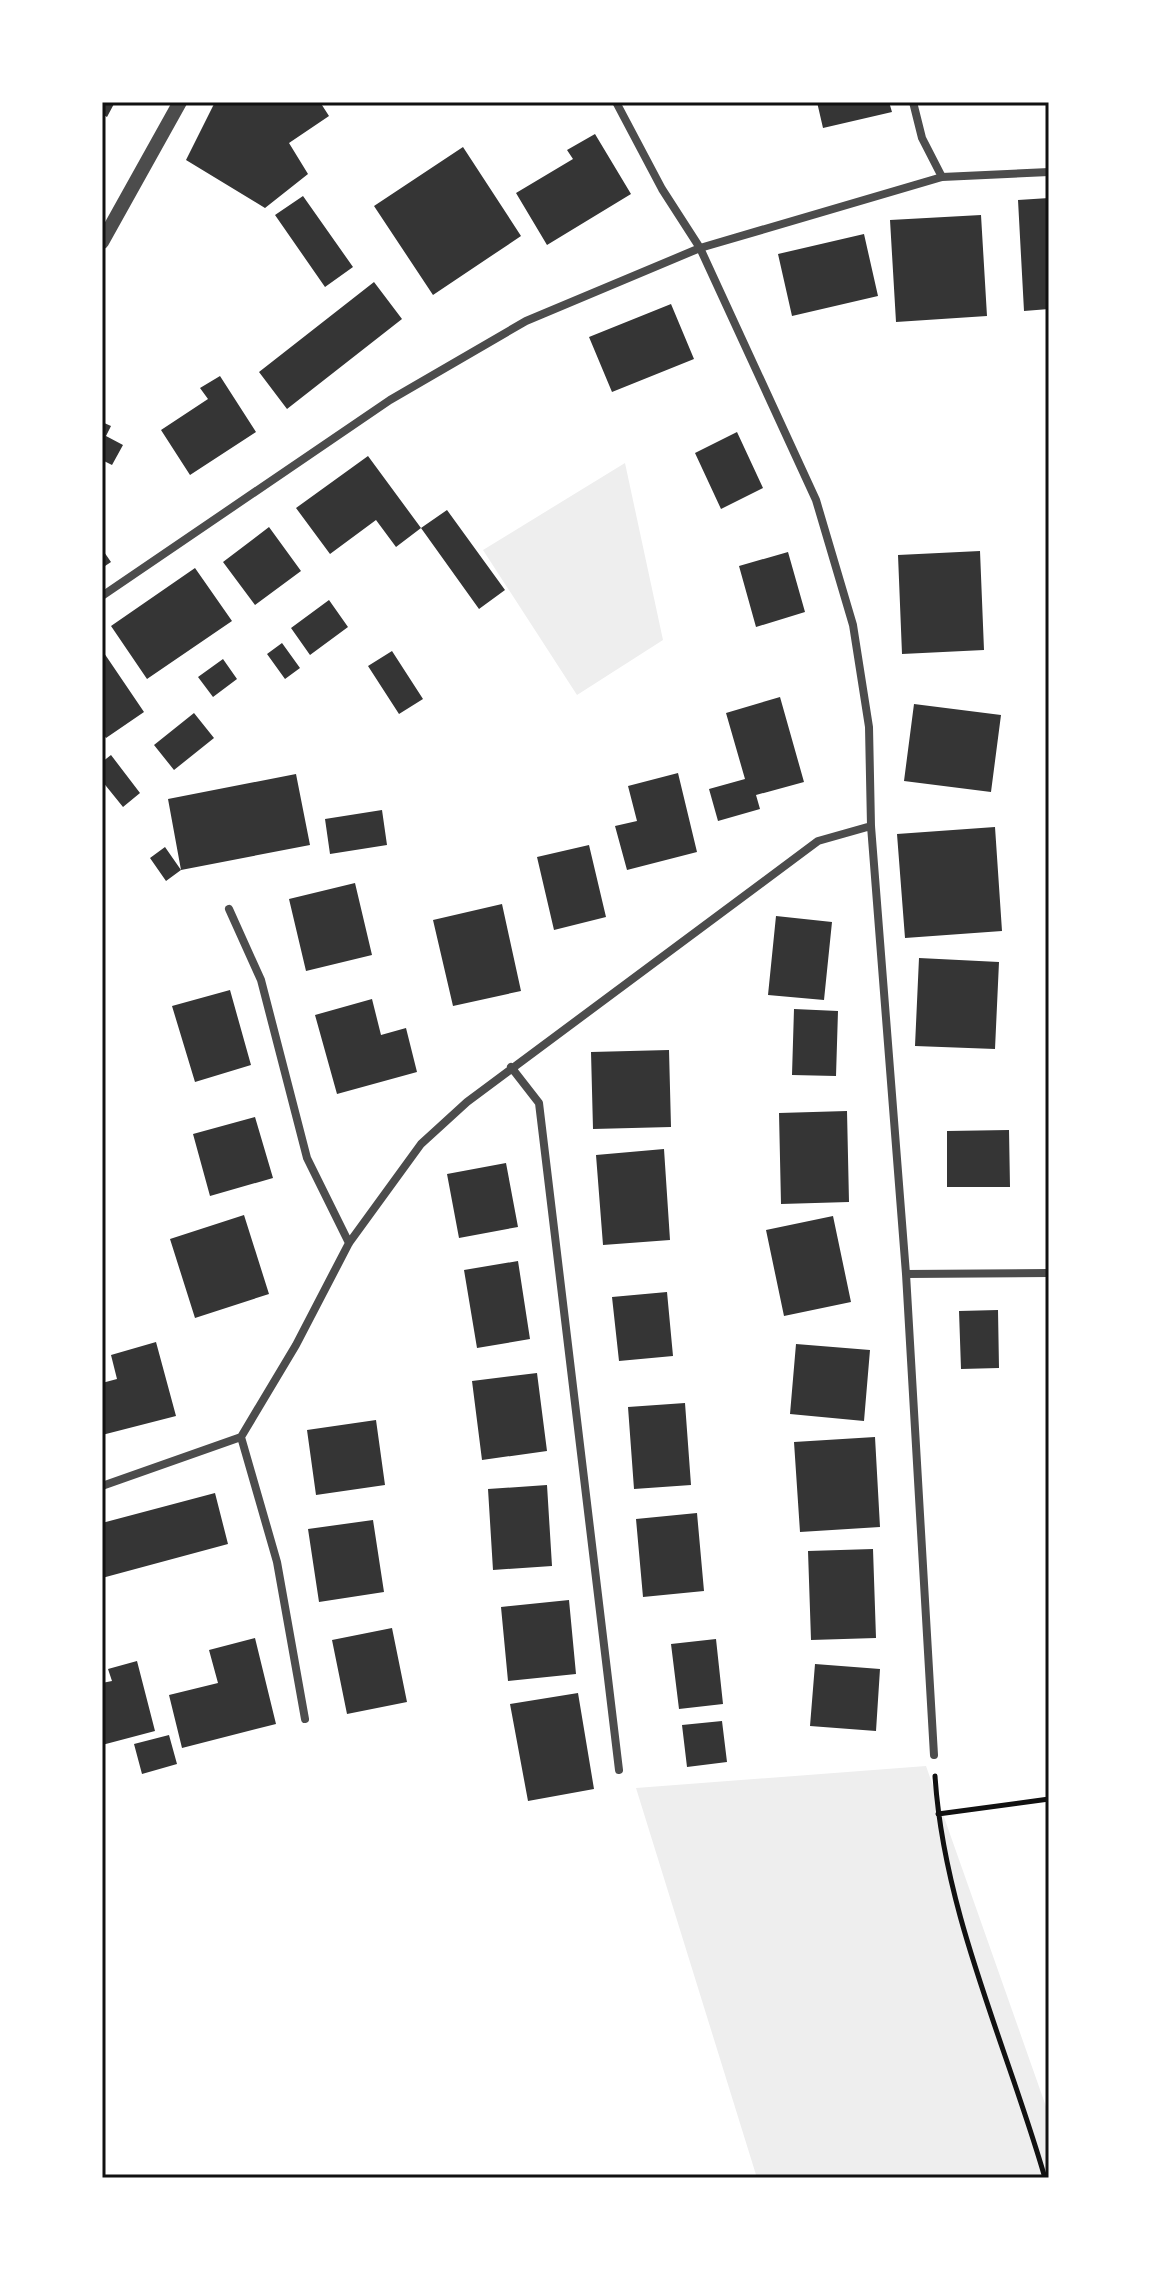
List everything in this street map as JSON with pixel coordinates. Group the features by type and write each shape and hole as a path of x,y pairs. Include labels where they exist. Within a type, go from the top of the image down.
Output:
{"street":[{"path":"102,242 180,102"},
{"path":"616,102 662,189 700,248 816,500 853,625 867,712 871,826 906,1274 934,1755"},
{"path":"913,102 922,138 942,177"},
{"path":"102,596 390,400 526,321 700,248 942,177 1049,172"},
{"path":"102,1486 241,1437 296,1345 349,1243 421,1144 511,1067 818,841 871,826"},
{"path":"229,909 261,980 307,1158 349,1243"},
{"path":"511,1067 539,1103 619,1770"},
{"path":"906,1274 1049,1273"},
{"path":"241,1437 277,1562 305,1719"}],"path":[{"path":"934,1755 938,1814 960,1915 1045,2178"},
{"path":"938,1814 1049,1799"}],"shaded area":[{"path":"625,463 663,640 577,695 483,550"},
{"path":"926,1766 1049,2115 1049,2178 757,2178 636,1788"}],"building":[{"path":"102,102 115,102 107,117 102,114"},
{"path":"215,102 320,102 329,116 289,143 308,174 265,208 186,160"},
{"path":"817,102 889,102 892,112 823,128"},
{"path":"595,134 631,194 547,245 516,193 573,159 567,150"},
{"path":"463,147 521,236 433,295 374,206"},
{"path":"303,196 353,267 325,287 275,215"},
{"path":"1049,198 1049,309 1024,311 1018,200"},
{"path":"981,215 987,316 896,322 890,220"},
{"path":"864,234 878,296 792,316 778,254"},
{"path":"374,282 402,319 287,409 259,372"},
{"path":"671,304 694,359 612,392 589,337"},
{"path":"220,376 256,432 190,475 161,430 208,399 200,388"},
{"path":"102,422 111,426 106,436 123,445 112,465 102,460"},
{"path":"737,432 763,488 721,509 695,453"},
{"path":"368,456 421,528 396,547 376,520 330,554 296,508"},
{"path":"447,510 505,590 479,609 421,528"},
{"path":"269,527 301,571 255,605 223,562"},
{"path":"102,549 111,562 102,568"},
{"path":"980,551 984,650 902,654 898,555"},
{"path":"788,552 805,612 756,627 739,566"},
{"path":"195,568 232,621 147,679 111,626"},
{"path":"329,600 348,627 310,655 291,628"},
{"path":"282,643 300,668 285,679 267,654"},
{"path":"102,650 144,712 106,738 102,732"},
{"path":"392,651 423,699 399,714 368,666"},
{"path":"223,659 237,679 213,697 198,677"},
{"path":"780,697 804,782 756,795 760,809 718,821 709,789 745,779 726,713"},
{"path":"914,704 1001,715 991,792 904,781"},
{"path":"194,713 214,738 174,770 154,745"},
{"path":"111,755 140,793 123,807 102,781 102,762"},
{"path":"678,773 697,852 627,870 615,826 637,821 628,786"},
{"path":"296,774 310,845 181,870 168,799"},
{"path":"382,810 387,845 330,854 325,819"},
{"path":"995,827 1002,931 905,938 897,834"},
{"path":"589,845 606,917 554,930 537,857"},
{"path":"165,847 181,870 166,881 150,858"},
{"path":"355,883 372,955 306,971 289,899"},
{"path":"502,904 521,991 453,1006 433,920"},
{"path":"776,916 832,922 824,1000 768,995"},
{"path":"919,958 999,962 995,1049 915,1046"},
{"path":"230,990 251,1065 195,1082 172,1006"},
{"path":"372,999 381,1035 406,1028 417,1072 337,1094 315,1015"},
{"path":"794,1009 838,1011 836,1076 792,1075"},
{"path":"669,1050 671,1127 593,1129 591,1052"},
{"path":"847,1111 849,1202 781,1204 779,1113"},
{"path":"255,1117 273,1178 210,1196 193,1134"},
{"path":"1009,1130 1010,1187 947,1187 947,1131"},
{"path":"664,1149 670,1240 603,1245 596,1155"},
{"path":"506,1163 518,1227 459,1238 447,1174"},
{"path":"244,1215 269,1294 195,1318 170,1239"},
{"path":"833,1216 851,1302 784,1316 766,1230"},
{"path":"518,1261 530,1339 477,1348 464,1270"},
{"path":"667,1292 673,1356 619,1361 612,1297"},
{"path":"998,1310 999,1368 961,1369 959,1311"},
{"path":"156,1342 176,1416 102,1435 102,1383 117,1379 111,1355"},
{"path":"796,1344 870,1350 864,1421 790,1414"},
{"path":"537,1373 547,1451 482,1460 472,1381"},
{"path":"685,1403 691,1485 634,1489 628,1407"},
{"path":"376,1420 385,1485 316,1495 307,1430"},
{"path":"875,1437 880,1527 800,1532 794,1442"},
{"path":"547,1485 552,1566 493,1570 488,1489"},
{"path":"215,1493 228,1544 102,1578 102,1523"},
{"path":"697,1513 704,1591 643,1597 636,1519"},
{"path":"373,1520 384,1592 319,1602 308,1529"},
{"path":"873,1549 876,1638 811,1640 808,1551"},
{"path":"569,1600 576,1674 508,1681 501,1607"},
{"path":"392,1628 407,1702 347,1714 332,1640"},
{"path":"255,1638 276,1724 182,1748 169,1695 218,1683 209,1650"},
{"path":"716,1639 723,1704 679,1709 671,1644"},
{"path":"137,1661 155,1731 102,1745 102,1683 112,1681 108,1669"},
{"path":"815,1664 880,1669 876,1731 810,1726"},
{"path":"578,1693 594,1789 528,1801 510,1704"},
{"path":"722,1721 727,1762 687,1767 682,1725"},
{"path":"169,1735 177,1764 142,1774 134,1744"}]}
